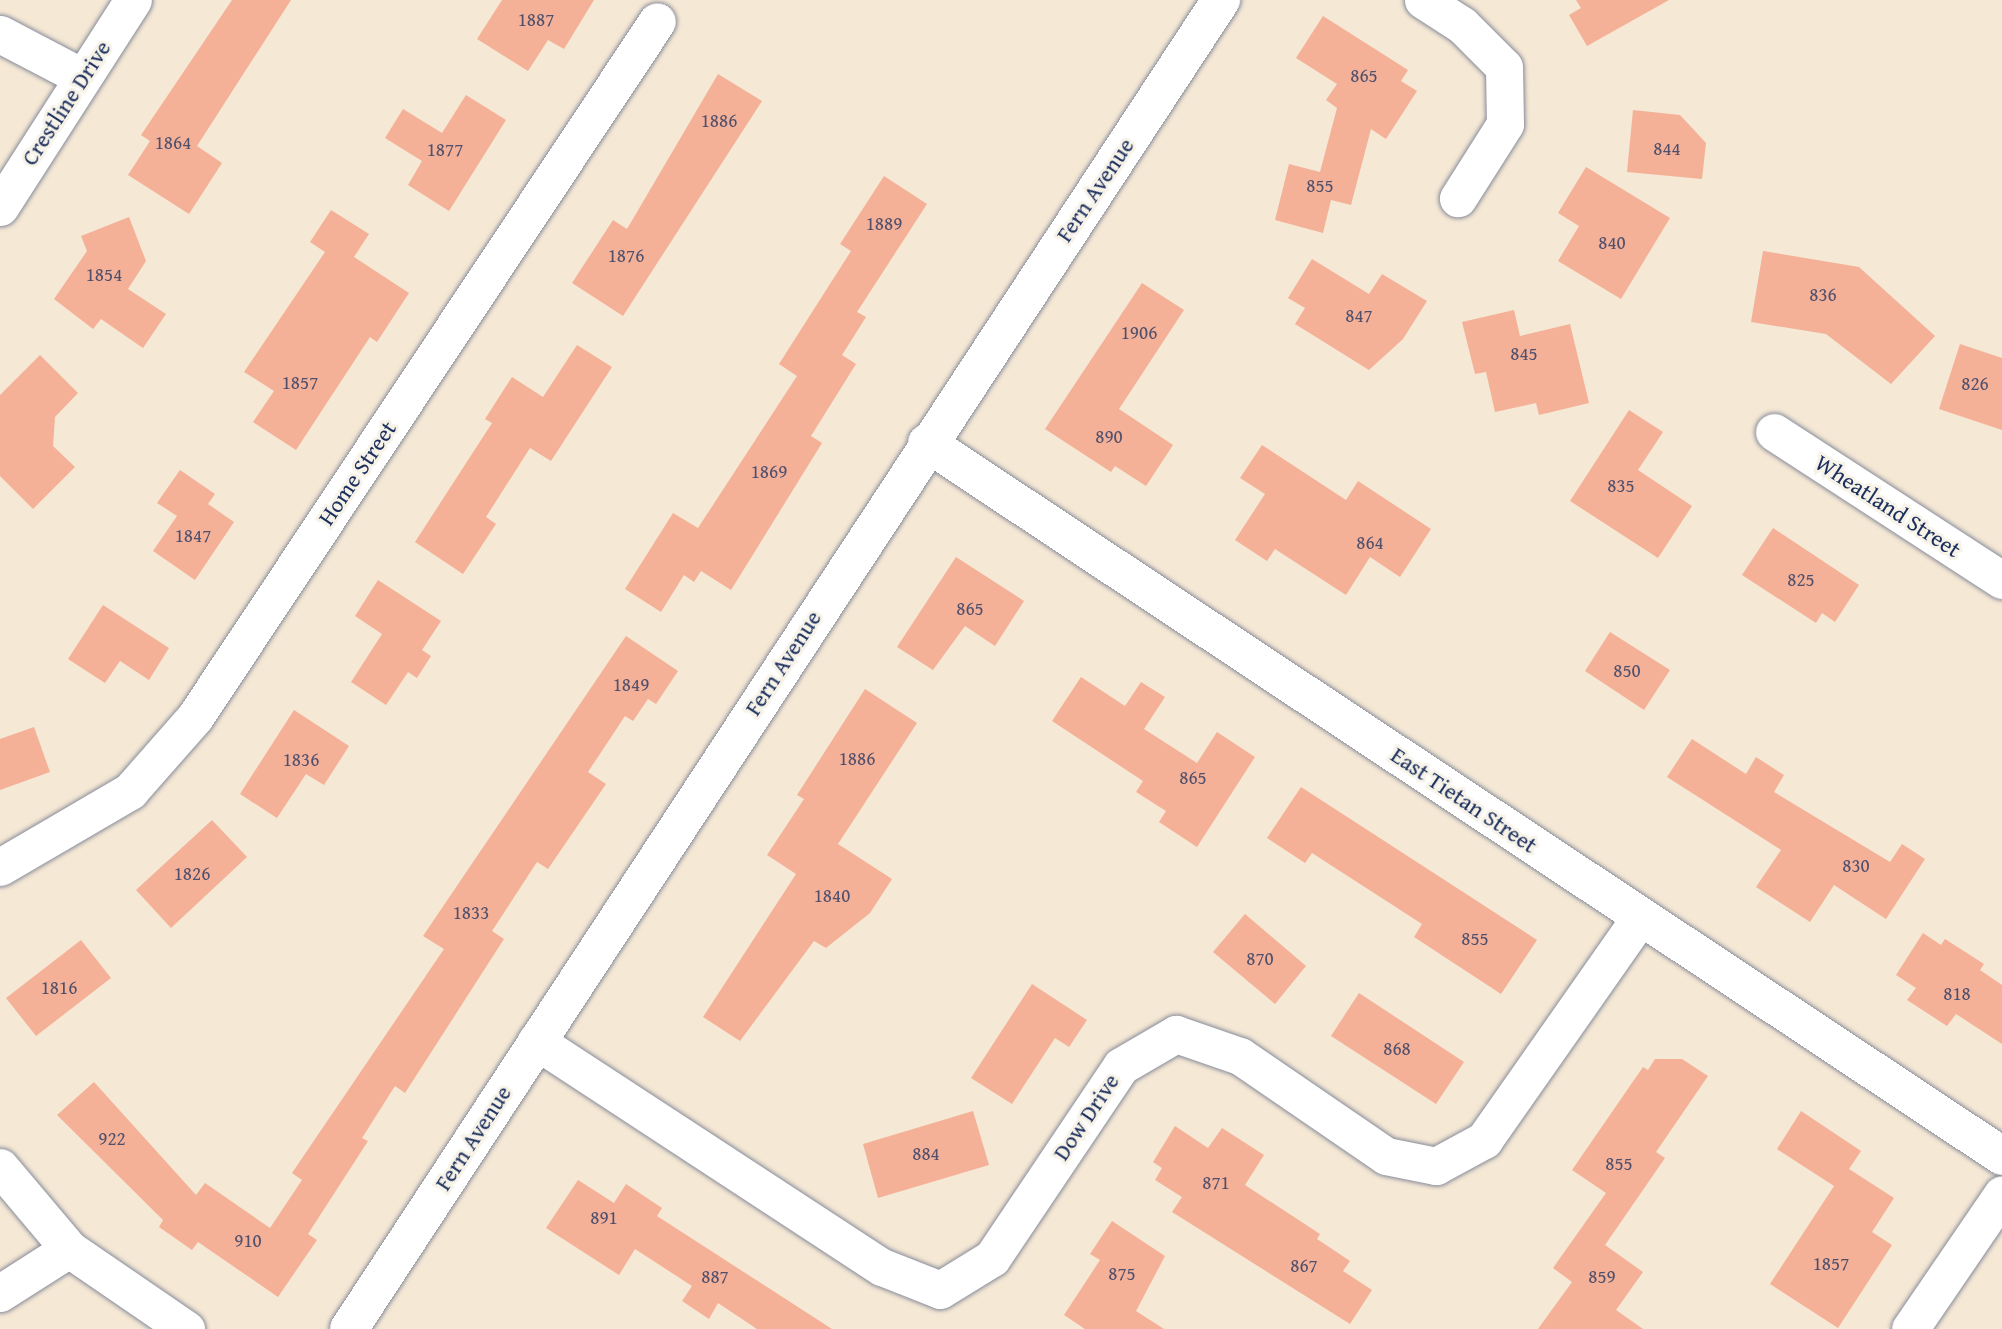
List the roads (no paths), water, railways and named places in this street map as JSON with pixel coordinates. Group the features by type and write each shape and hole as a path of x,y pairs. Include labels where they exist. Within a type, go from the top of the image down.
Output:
{"main road":[{"name":"Fern Avenue","path":"349,1329 927,443 1221,0"},
{"name":"East Tietan Street","path":"927,443 2002,1156"}],"street":[{"name":"Crestline Drive","path":"0,207 133,0"},
{"path":"1423,0 1462,25 1504,67 1505,124 1458,198"},
{"name":"Home Street","path":"0,867 131,791 195,717 657,21"},
{"path":"0,34 82,77"},
{"name":"Wheatland Street","path":"1774,432 2002,580"},
{"name":"Dow Drive","path":"536,1041 882,1267 940,1290 992,1258 1121,1066 1176,1034 1240,1056 1386,1156 1436,1166 1485,1140 1640,917"},
{"path":"0,1167 69,1249 186,1329"},
{"path":"1910,1329 2002,1194"},
{"path":"0,1293 69,1249"}]}
